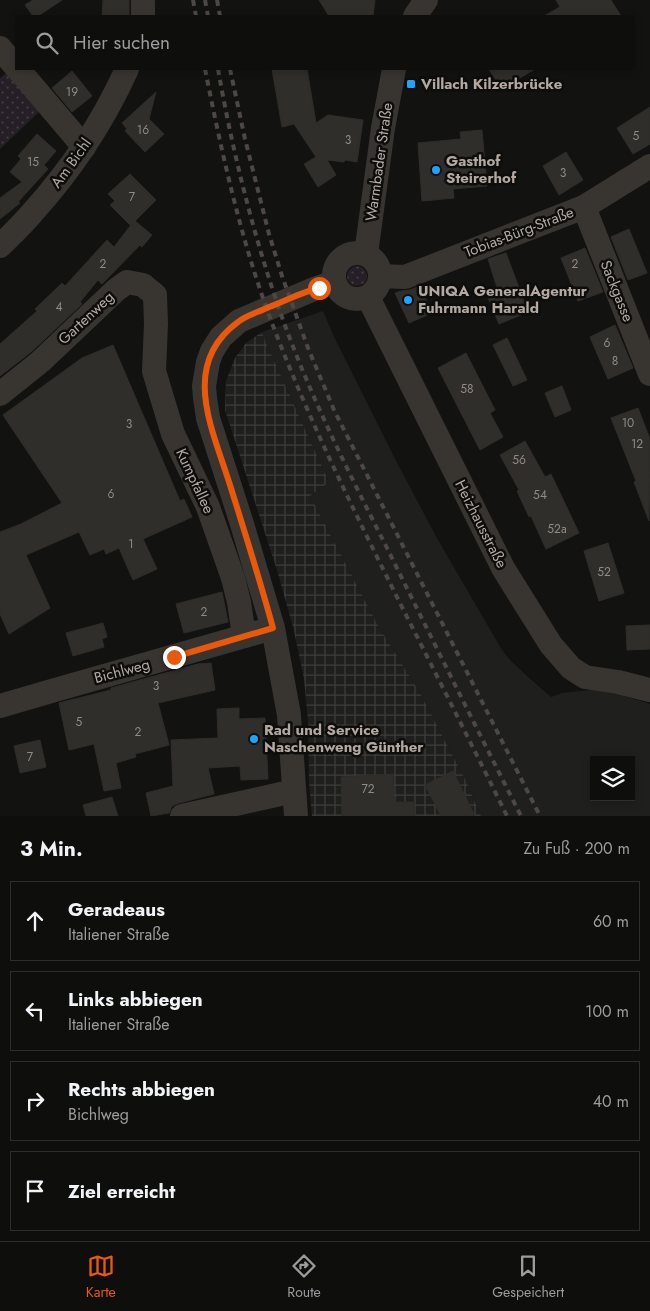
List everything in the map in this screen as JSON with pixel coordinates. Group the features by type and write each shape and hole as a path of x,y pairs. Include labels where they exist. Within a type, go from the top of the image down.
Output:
{"street":[{"path":"143,0 143,15"},
{"path":"416,15 426,0"},
{"path":"0,48 15,66"},
{"path":"19,70 84,147"},
{"name":"Am Bichl","path":"0,246 32,214 64,175 84,147 115,95 127,70"},
{"name":"Warmbader Straße","path":"366,254 383,128 394,70"},
{"name":"Tobias-Bürg-Straße","path":"380,276 405,277 584,207 650,166"},
{"name":"Sackgasse","path":"584,207 650,374"},
{"path":"296,816 289,715 273,628 240,516 208,418 204,398 205,376 212,351 226,332 239,321 324,286 333,275 339,261 351,253 366,254 378,265 380,276 377,288 368,297 354,300 347,298 337,289 324,286"},
{"name":"Gartenweg","path":"0,394 40,362 116,290 127,282 143,285 154,295 156,324"},
{"name":"Heizhausstraße","path":"368,297 502,568 551,646 571,668 585,677 618,682 650,690"},
{"name":"Kumpfallee","path":"156,324 154,371 173,434 208,507 233,578 244,636"},
{"name":"Bichlweg","path":"0,706 273,628"},
{"path":"182,816 294,791"}],"shaded area":[{"path":"11,70 42,109 0,149 0,78"},
{"path":"357,266 364,269 367,276 364,283 357,286 350,283 347,276 350,269"},
{"path":"323,311 395,459 438,540 502,650 528,677 551,697 562,693 601,689 650,704 650,816 481,816 465,779 420,693 379,627 310,496 329,482 262,332"},
{"path":"262,332 329,482 310,496 379,627 420,693 465,779 481,816 312,816 309,782 308,721 304,679 294,631 277,570 225,410 226,381 235,358 246,343"}],"building":[{"path":"33,0 62,0 40,15 32,15 25,5"},
{"path":"103,0 129,0 129,15 102,15"},
{"path":"319,0 375,0 373,15 328,15"},
{"path":"556,0 611,0 620,15 546,15 560,7"},
{"path":"272,70 307,70 316,123 328,115 363,120 357,162 327,160 336,175 318,187 304,164 316,157 294,124 282,127"},
{"path":"490,70 533,70 501,89"},
{"path":"72,71 92,96 72,112 52,88"},
{"path":"156,92 149,119 164,134 145,152 125,131 127,129 122,123"},
{"path":"650,107 650,144 633,154 617,128"},
{"path":"482,130 487,186 453,189 454,198 422,201 418,143 461,139 460,132"},
{"path":"37,134 56,151 44,165 48,169 18,202 20,203 0,219 0,198 22,182 10,172 21,159 18,156"},
{"path":"566,152 583,180 559,195 543,166"},
{"path":"130,174 156,200 135,221 152,235 142,247 140,245 102,284 98,280 80,302 82,304 31,352 0,376 0,344 37,311 35,309 62,283 65,286 107,240 114,247 134,221 130,225 110,205 115,201 108,194"},
{"path":"629,229 647,273 628,280 611,237"},
{"path":"585,248 603,292 578,301 561,258"},
{"path":"506,253 528,312 499,324 487,295 498,291 488,259"},
{"path":"420,286 432,313 409,323 395,293"},
{"path":"615,325 633,368 608,379 590,337"},
{"path":"507,338 527,380 513,386 493,345"},
{"path":"113,345 180,501 184,499 192,517 143,539 157,569 133,580 119,548 106,554 104,549 90,555 79,532 26,555 50,608 9,634 0,614 0,532 21,524 62,503 3,415 82,358"},
{"path":"466,353 495,410 490,413 503,437 480,450 438,368"},
{"path":"562,386 571,410 555,417 545,393"},
{"path":"638,408 650,439 649,521 634,482 636,481 611,418"},
{"path":"525,441 545,477 551,474 579,533 546,549 517,491 519,490 500,455"},
{"path":"608,543 624,593 599,601 584,551"},
{"path":"222,592 228,622 184,633 176,604"},
{"path":"103,623 107,637 102,639 104,647 73,656 66,633"},
{"path":"650,625 650,649 627,650 626,626"},
{"path":"211,663 215,690 158,703 169,745 135,754 136,757 116,763 121,788 104,791 94,744 69,750 59,703 111,690 111,688 198,664"},
{"path":"239,708 239,719 265,718 268,779 241,780 240,766 208,768 214,794 179,803 172,806 169,813 151,816 146,793 173,786 171,740 218,738 217,709"},
{"path":"40,740 46,767 20,773 14,746"},
{"path":"453,771 475,816 441,816 425,785"},
{"path":"393,774 394,802 414,802 415,816 342,816 341,777"},
{"path":"112,797 118,816 86,816 83,805"}],"railway":[{"path":"193,0 196,15"},
{"path":"205,0 208,15"},
{"path":"217,0 220,15"},
{"path":"205,70 219,137 244,237 265,304 291,371 353,508 507,816"},
{"path":"218,70 230,133 254,227 272,289 294,350 346,465 521,816"},
{"path":"230,70 269,234 308,348 334,410 540,816"}],"place":[{"name":"Villach Kilzerbrücke","path":"411,84"},
{"name":"Gasthof Steirerhof","path":"436,170"},
{"name":"UNIQA GeneralAgentur Fuhrmann Harald","path":"408,300"},
{"name":"Rad und Service Naschenweng Günther","path":"254,739"}],"route":[{"path":"174,657 273,628 208,418 204,398 205,376 212,351 221,337 239,321 319,288"}]}
